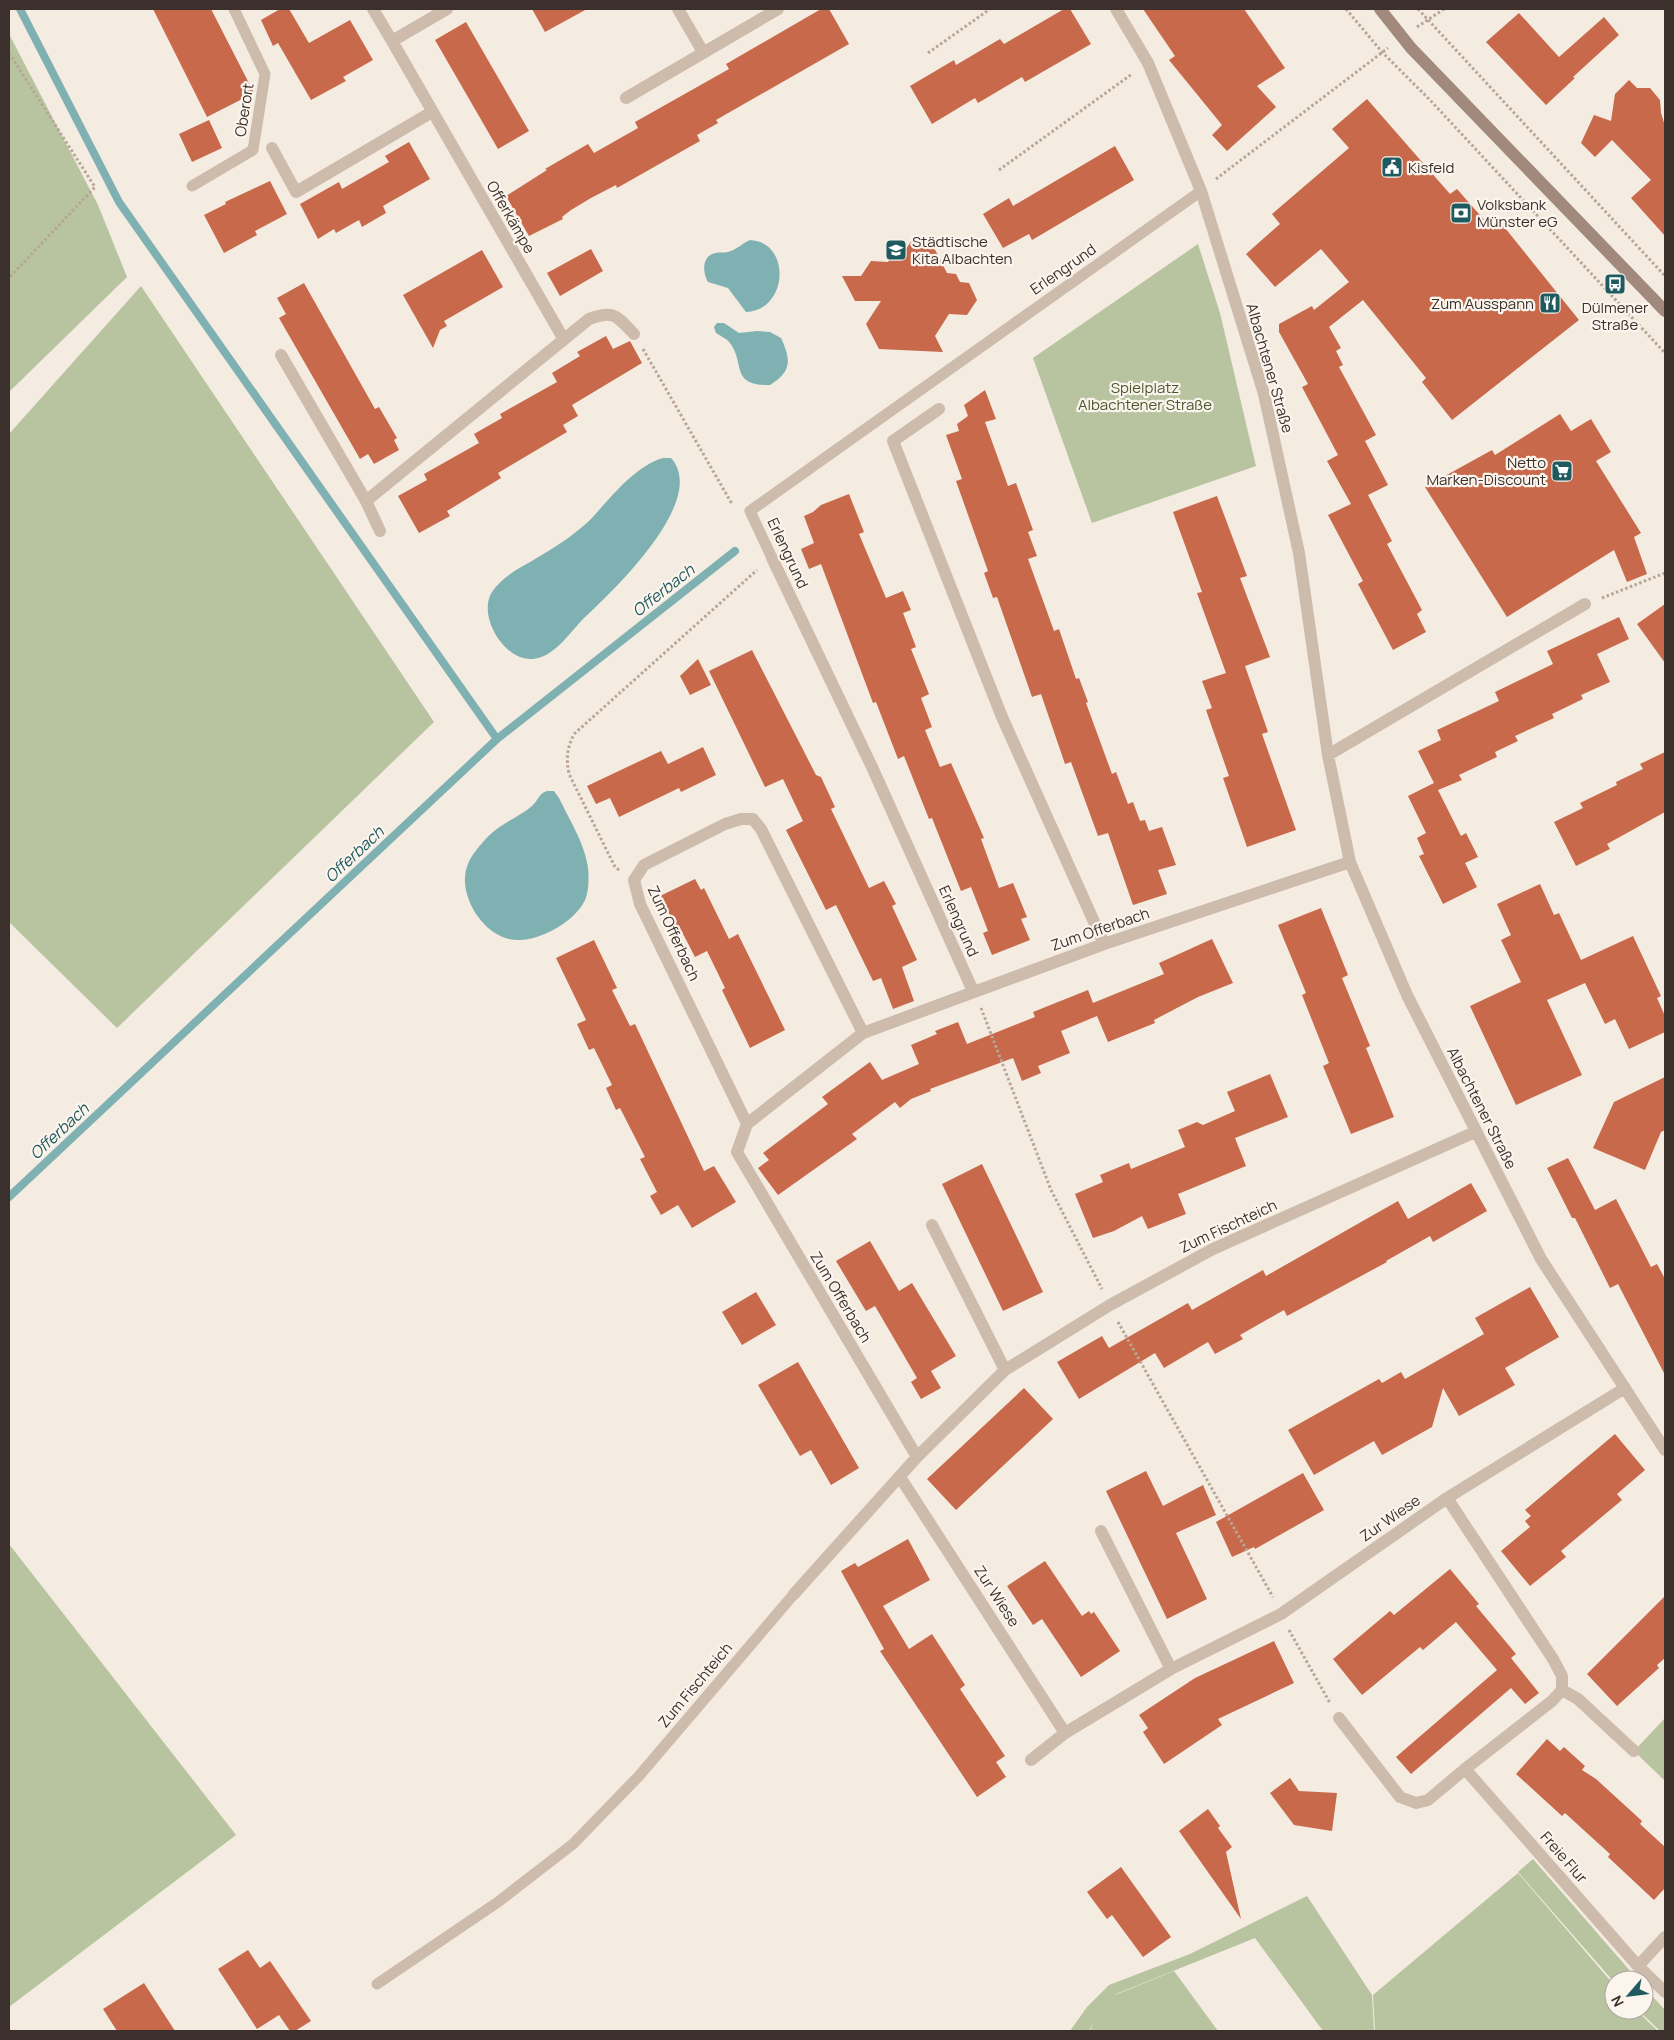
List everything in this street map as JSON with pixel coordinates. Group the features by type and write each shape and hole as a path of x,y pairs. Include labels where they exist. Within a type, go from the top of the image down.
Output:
{"main road":[{"path":"1380,9 1402,37 1665,311"}],"street":[{"name":"Offerkämpe","path":"373,9 563,338"},
{"path":"392,41 447,9"},
{"path":"678,9 703,52"},
{"path":"626,98 778,9"},
{"name":"Albachtener Straße","path":"1116,9 1148,63 1201,191 1264,394 1299,553 1328,755 1350,862 1407,995 1541,1259 1665,1450"},
{"path":"272,148 296,192 432,112"},
{"path":"366,501 563,338 589,319 605,313 617,315 634,334"},
{"path":"281,355 366,501 380,532"},
{"path":"939,409 893,441 1002,717 1104,944"},
{"name":"Erlengrund","path":"772,558 872,767 973,991"},
{"path":"1328,755 1585,604"},
{"name":"Zum Offerbach","path":"747,1124 640,904 634,880 644,865 725,824 740,819 753,820 761,829 863,1033"},
{"name":"Zum Offerbach","path":"917,1458 737,1152 747,1124 863,1033 1104,944 1350,862"},
{"name":"Zum Fischteich","path":"794,1594 917,1458 1006,1370 1110,1305 1213,1249 1475,1132"},
{"path":"932,1226 1006,1370"},
{"name":"Zur Wiese","path":"1031,1760 1066,1733 1171,1669 1281,1614 1447,1498 1625,1388"},
{"name":"Zur Wiese","path":"900,1477 1066,1733"},
{"path":"1339,1718 1400,1798 1416,1803 1428,1800 1552,1701 1562,1690 1562,1676 1553,1659 1447,1498"},
{"path":"1101,1531 1171,1669"},
{"path":"1562,1690 1578,1699 1634,1751"},
{"name":"Freie Flur","path":"1465,1769 1638,1966 1665,1992"},
{"path":"1638,1966 1665,1937"}],"lane":[{"name":"Oberort","path":"192,186 254,150 265,74 234,9"},
{"name":"Erlengrund","path":"772,558 750,511 1201,191"},
{"name":"Zum Fischteich","path":"377,1984 498,1902 573,1844 638,1777 794,1594"}],"path":[{"path":"928,53 990,9"},
{"path":"1346,9 1382,52 1430,100 1665,353"},
{"path":"1418,9 1665,276"},
{"path":"1201,191 1402,37 1444,9"},
{"path":"9,53 95,187 9,278"},
{"path":"999,170 1148,63"},
{"path":"634,334 736,510 750,511"},
{"path":"634,880 615,867 610,859 569,774 566,759 568,746 574,734 772,558"},
{"path":"1585,604 1665,573"},
{"path":"973,991 993,1036 1051,1190 1110,1305 1339,1718"}],"green space":[{"path":"9,34 98,205 127,277 9,392"},
{"name":"Spielplatz Albachtener Straße","path":"1198,244 1220,313 1256,466 1092,523 1033,358"},
{"path":"141,286 434,722 117,1028 9,922 9,434"},
{"path":"9,1544 236,1835 9,2007"},
{"path":"1665,1718 1665,1781 1634,1751"},
{"path":"1533,1859 1629,1970 1604,1971 1518,1872"},
{"path":"1518,1873 1604,1973 1604,2020 1646,2020 1658,2031 1375,2031 1373,1995"},
{"path":"1307,1896 1372,1995 1374,2031 1323,2031 1255,1938 1115,1995 1174,1971 1218,2031 1090,2031 1093,2023 1089,2031 1070,2031 1087,2007 1109,1985 1190,1954"},
{"path":"1654,1998 1665,2010 1665,2031 1660,2031 1648,2020 1654,2020"}],"water":[{"path":"750,240 764,244 773,252 778,263 780,276 777,289 770,301 760,309 746,312 728,288 708,282 704,264 711,254 731,251"},
{"path":"717,323 724,323 739,333 770,332 781,338 788,359 786,370 770,385 749,382 740,371 737,357 729,342 716,333 714,327"},
{"path":"663,458 671,458 679,476 678,497 668,520 653,544 615,588 554,649 540,658 532,659 522,658 512,653 503,645 491,624 488,602 492,592 502,580 514,571 578,531 632,476 652,462"},
{"path":"554,791 559,798 580,841 588,868 587,894 578,910 562,925 541,936 530,939 509,939 489,929 474,910 465,887 465,875 471,858 489,836 532,806 542,793"}],"building":[{"path":"153,9 211,9 254,93 207,117"},
{"path":"280,9 289,9 309,43 350,20 373,60 343,77 346,81 311,100 278,43 273,46 261,20"},
{"path":"532,9 587,9 545,32"},
{"path":"821,9 829,9 849,44 716,120 718,123 697,135 700,141 617,188 616,185 591,198 571,210 562,217 563,219 529,236 506,196 547,170 545,169 588,144 594,153 638,128 635,122 729,69 726,64"},
{"path":"1064,9 1070,9 1091,44 1025,82 1022,77 978,103 975,98 932,124 910,86 954,60 956,65 1000,39 1004,44"},
{"path":"1143,9 1244,9 1285,68 1257,86 1276,107 1227,151 1212,135 1222,125 1169,60 1175,56"},
{"path":"1519,13 1559,57 1604,17 1619,35 1573,77 1575,78 1546,105 1486,42"},
{"path":"466,22 529,131 498,149 435,40"},
{"path":"1629,80 1637,88 1650,88 1660,100 1665,126 1665,236 1631,198 1651,180 1612,140 1595,157 1581,143 1594,115 1611,121 1615,94"},
{"path":"1367,99 1450,194 1457,189 1493,230 1501,223 1579,320 1452,420 1422,382 1426,378 1363,300 1329,327 1341,348 1336,351 1343,365 1339,367 1376,435 1365,441 1388,485 1368,495 1392,541 1387,544 1422,610 1417,614 1426,632 1393,650 1358,584 1363,581 1328,515 1351,504 1327,461 1338,455 1302,387 1308,384 1279,332 1279,324 1312,306 1314,310 1349,282 1321,249 1275,287 1246,254 1280,224 1272,214 1349,148 1332,129"},
{"path":"209,120 222,148 192,162 179,134"},
{"path":"409,142 430,179 383,206 386,213 362,227 359,220 336,233 334,229 318,239 300,204 339,182 342,189 389,162 385,156"},
{"path":"1115,146 1134,180 1032,240 1029,234 1003,248 983,214 1009,198 1013,206"},
{"path":"270,181 287,214 255,231 257,235 224,253 204,215 226,204 225,202"},
{"name":"Städtische Kita Albachten","path":"912,240 931,242 947,273 956,274 960,282 969,283 977,300 967,315 949,314 935,336 943,352 879,349 866,324 881,301 855,301 842,276 861,276 871,261 888,262 893,255 902,255"},
{"path":"591,249 603,271 560,296 547,273"},
{"path":"482,250 503,287 444,321 447,326 440,330 433,348 403,295"},
{"path":"304,283 375,409 379,407 397,438 394,440 399,450 374,464 368,454 360,459 279,318 286,314 277,298"},
{"path":"606,336 613,349 630,341 642,363 572,405 578,416 563,425 567,432 498,473 501,478 447,511 450,516 419,533 398,496 427,480 424,474 479,443 474,434 502,418 500,414 557,382 552,373 580,356 577,352"},
{"path":"985,390 996,419 985,422 1008,486 1016,483 1033,530 1028,532 1037,556 1028,559 1054,631 1059,629 1076,679 1079,678 1088,702 1086,703 1112,774 1116,772 1128,804 1133,802 1140,821 1145,820 1149,831 1162,827 1176,865 1158,870 1167,894 1133,905 1108,833 1098,836 1071,762 1065,764 1041,694 1032,697 997,597 993,598 984,573 988,571 956,481 962,479 946,435 959,431 957,424 968,416 964,405"},
{"path":"1560,414 1571,431 1591,419 1611,452 1596,461 1641,533 1634,537 1647,574 1627,582 1614,550 1507,617 1425,487 1492,450 1495,455"},
{"path":"849,494 864,532 859,534 886,598 903,591 911,610 903,613 916,647 911,649 929,694 921,698 932,727 925,730 940,767 951,763 984,838 981,839 999,888 1013,883 1027,917 1021,919 1030,940 992,955 983,933 988,931 971,887 961,891 932,818 929,819 904,756 898,759 876,702 873,703 821,564 809,569 801,549 814,543 804,516 813,512 821,505"},
{"path":"1217,496 1247,576 1240,578 1270,657 1245,666 1268,732 1262,734 1296,830 1247,847 1223,778 1229,776 1206,710 1212,708 1202,681 1226,673 1197,593 1202,592 1173,512"},
{"path":"1665,604 1665,663 1637,624"},
{"path":"1619,617 1629,639 1597,654 1610,682 1581,695 1583,699 1552,714 1554,718 1515,736 1518,741 1495,752 1497,757 1459,775 1462,780 1438,790 1461,836 1466,833 1478,857 1465,863 1477,887 1443,904 1419,856 1424,854 1417,838 1426,833 1408,796 1434,783 1418,751 1441,740 1437,730 1499,701 1495,692 1553,664 1547,651"},
{"path":"752,650 816,775 821,777 835,807 831,809 869,888 884,881 896,904 892,906 917,960 902,967 914,1001 893,1009 881,978 873,981 836,905 826,910 786,830 803,821 783,779 765,787 709,671"},
{"path":"698,659 711,685 690,695 680,676"},
{"path":"703,747 716,775 681,792 679,788 619,817 610,798 596,804 587,786 661,751 668,764"},
{"path":"1665,752 1665,812 1607,844 1610,849 1576,866 1554,822 1583,808 1580,803 1617,785 1616,782 1643,769 1640,764"},
{"path":"695,879 701,890 704,888 729,939 738,934 785,1030 750,1048 722,990 725,988 707,951 695,957 681,930 678,931 660,896"},
{"path":"1540,884 1554,915 1559,913 1581,960 1633,936 1661,996 1657,998 1665,1016 1665,1032 1629,1049 1615,1019 1605,1024 1585,983 1547,1000 1582,1075 1516,1105 1470,1006 1521,982 1501,940 1511,935 1497,904"},
{"path":"1321,908 1348,975 1342,978 1370,1046 1366,1048 1394,1117 1351,1134 1323,1066 1329,1063 1302,995 1306,993 1278,925"},
{"path":"1212,939 1233,983 1198,997 1154,1020 1155,1023 1108,1042 1097,1016 1061,1031 1070,1053 1038,1066 1041,1073 1022,1081 1013,1058 930,1089 931,1091 911,1099 900,1108 895,1102 852,1134 857,1139 778,1195 758,1168 769,1160 763,1153 828,1104 822,1097 870,1062 882,1080 919,1064 911,1045 937,1034 935,1031 958,1022 967,1044 1035,1017 1033,1012 1088,990 1093,1003 1164,974 1159,963"},
{"path":"594,940 617,988 612,990 630,1026 635,1024 704,1171 714,1166 736,1202 692,1228 678,1205 661,1215 650,1196 657,1192 640,1159 645,1157 620,1108 616,1110 606,1088 612,1085 594,1048 589,1050 577,1024 586,1020 556,958"},
{"path":"1270,1074 1288,1117 1235,1138 1246,1166 1178,1194 1186,1214 1148,1229 1142,1216 1114,1231 1093,1238 1075,1194 1103,1182 1100,1175 1129,1163 1131,1169 1185,1147 1178,1130 1197,1122 1203,1125 1235,1111 1227,1092"},
{"path":"1665,1077 1665,1130 1661,1132 1645,1170 1593,1148 1614,1102"},
{"path":"1568,1158 1595,1210 1616,1199 1651,1267 1657,1264 1665,1279 1665,1375 1618,1284 1610,1288 1575,1218 1572,1218 1547,1168"},
{"path":"982,1164 1043,1292 1003,1311 942,1184"},
{"path":"1471,1183 1487,1211 1433,1242 1430,1236 1387,1262 1287,1316 1284,1310 1240,1335 1243,1339 1215,1354 1208,1342 1164,1368 1155,1353 1079,1399 1057,1362 1102,1336 1109,1348 1188,1303 1192,1310 1263,1270 1266,1276 1398,1201 1408,1219"},
{"path":"870,1241 899,1291 912,1283 956,1356 931,1371 941,1388 921,1399 911,1382 917,1378 875,1306 866,1311 836,1261"},
{"path":"1530,1287 1559,1337 1505,1368 1515,1385 1459,1416 1443,1388 1432,1427 1382,1455 1374,1441 1314,1475 1288,1430 1379,1379 1382,1383 1401,1372 1405,1379 1484,1334 1475,1318"},
{"path":"756,1292 776,1325 742,1345 722,1312"},
{"path":"798,1362 859,1468 831,1485 811,1450 800,1456 758,1385"},
{"path":"1024,1388 1053,1419 956,1510 927,1479"},
{"path":"1615,1434 1645,1470 1617,1494 1622,1500 1561,1551 1566,1557 1530,1586 1501,1551 1530,1527 1525,1521 1531,1516 1525,1510"},
{"path":"1146,1471 1163,1506 1203,1485 1216,1515 1176,1533 1207,1599 1167,1619 1106,1491"},
{"path":"1303,1473 1324,1510 1255,1549 1254,1547 1232,1557 1216,1522"},
{"path":"908,1539 930,1580 883,1606 909,1649 932,1634 965,1685 960,1689 1005,1756 996,1762 1006,1777 977,1797 880,1651 884,1649 841,1571 855,1563 858,1567"},
{"path":"1045,1561 1082,1616 1089,1611 1091,1614 1094,1612 1120,1651 1081,1677 1042,1619 1033,1625 1007,1586"},
{"path":"1450,1569 1479,1604 1476,1606 1516,1654 1511,1658 1539,1693 1525,1704 1511,1688 1411,1774 1396,1757 1497,1670 1456,1622 1423,1650 1420,1647 1362,1695 1333,1659 1390,1611 1394,1615"},
{"path":"1665,1596 1665,1658 1657,1665 1659,1668 1617,1706 1587,1674"},
{"path":"1274,1641 1294,1683 1218,1719 1222,1725 1164,1764 1143,1732 1148,1728 1139,1715 1195,1678"},
{"path":"1547,1739 1560,1751 1564,1747 1585,1766 1582,1770 1596,1779 1642,1821 1640,1824 1665,1847 1665,1888 1654,1900 1608,1857 1610,1854 1565,1813 1562,1816 1516,1774"},
{"path":"1290,1778 1299,1791 1337,1793 1332,1831 1294,1825 1270,1793"},
{"path":"1208,1809 1220,1826 1218,1828 1232,1847 1226,1852 1241,1919 1179,1831"},
{"path":"1121,1867 1171,1937 1143,1957 1112,1915 1107,1919 1087,1892"},
{"path":"248,1950 260,1968 270,1961 311,2021 295,2031 290,2031 279,2015 257,2029 218,1969"},
{"path":"144,1983 175,2031 117,2031 103,2009"}],"waterway":[{"path":"20,9 119,202 497,739"},
{"name":"Offerbach","path":"9,1197 497,739 735,551"}],"place":[{"name":"Kisfeld","path":"1392,167"},
{"name":"Volksbank Münster eG","path":"1461,213"},
{"name":"Städtische Kita Albachten","path":"896,250"},
{"name":"Dülmener Straße","path":"1615,284"},
{"name":"Zum Ausspann","path":"1550,303"},
{"name":"Netto Marken-Discount","path":"1562,471"}]}
